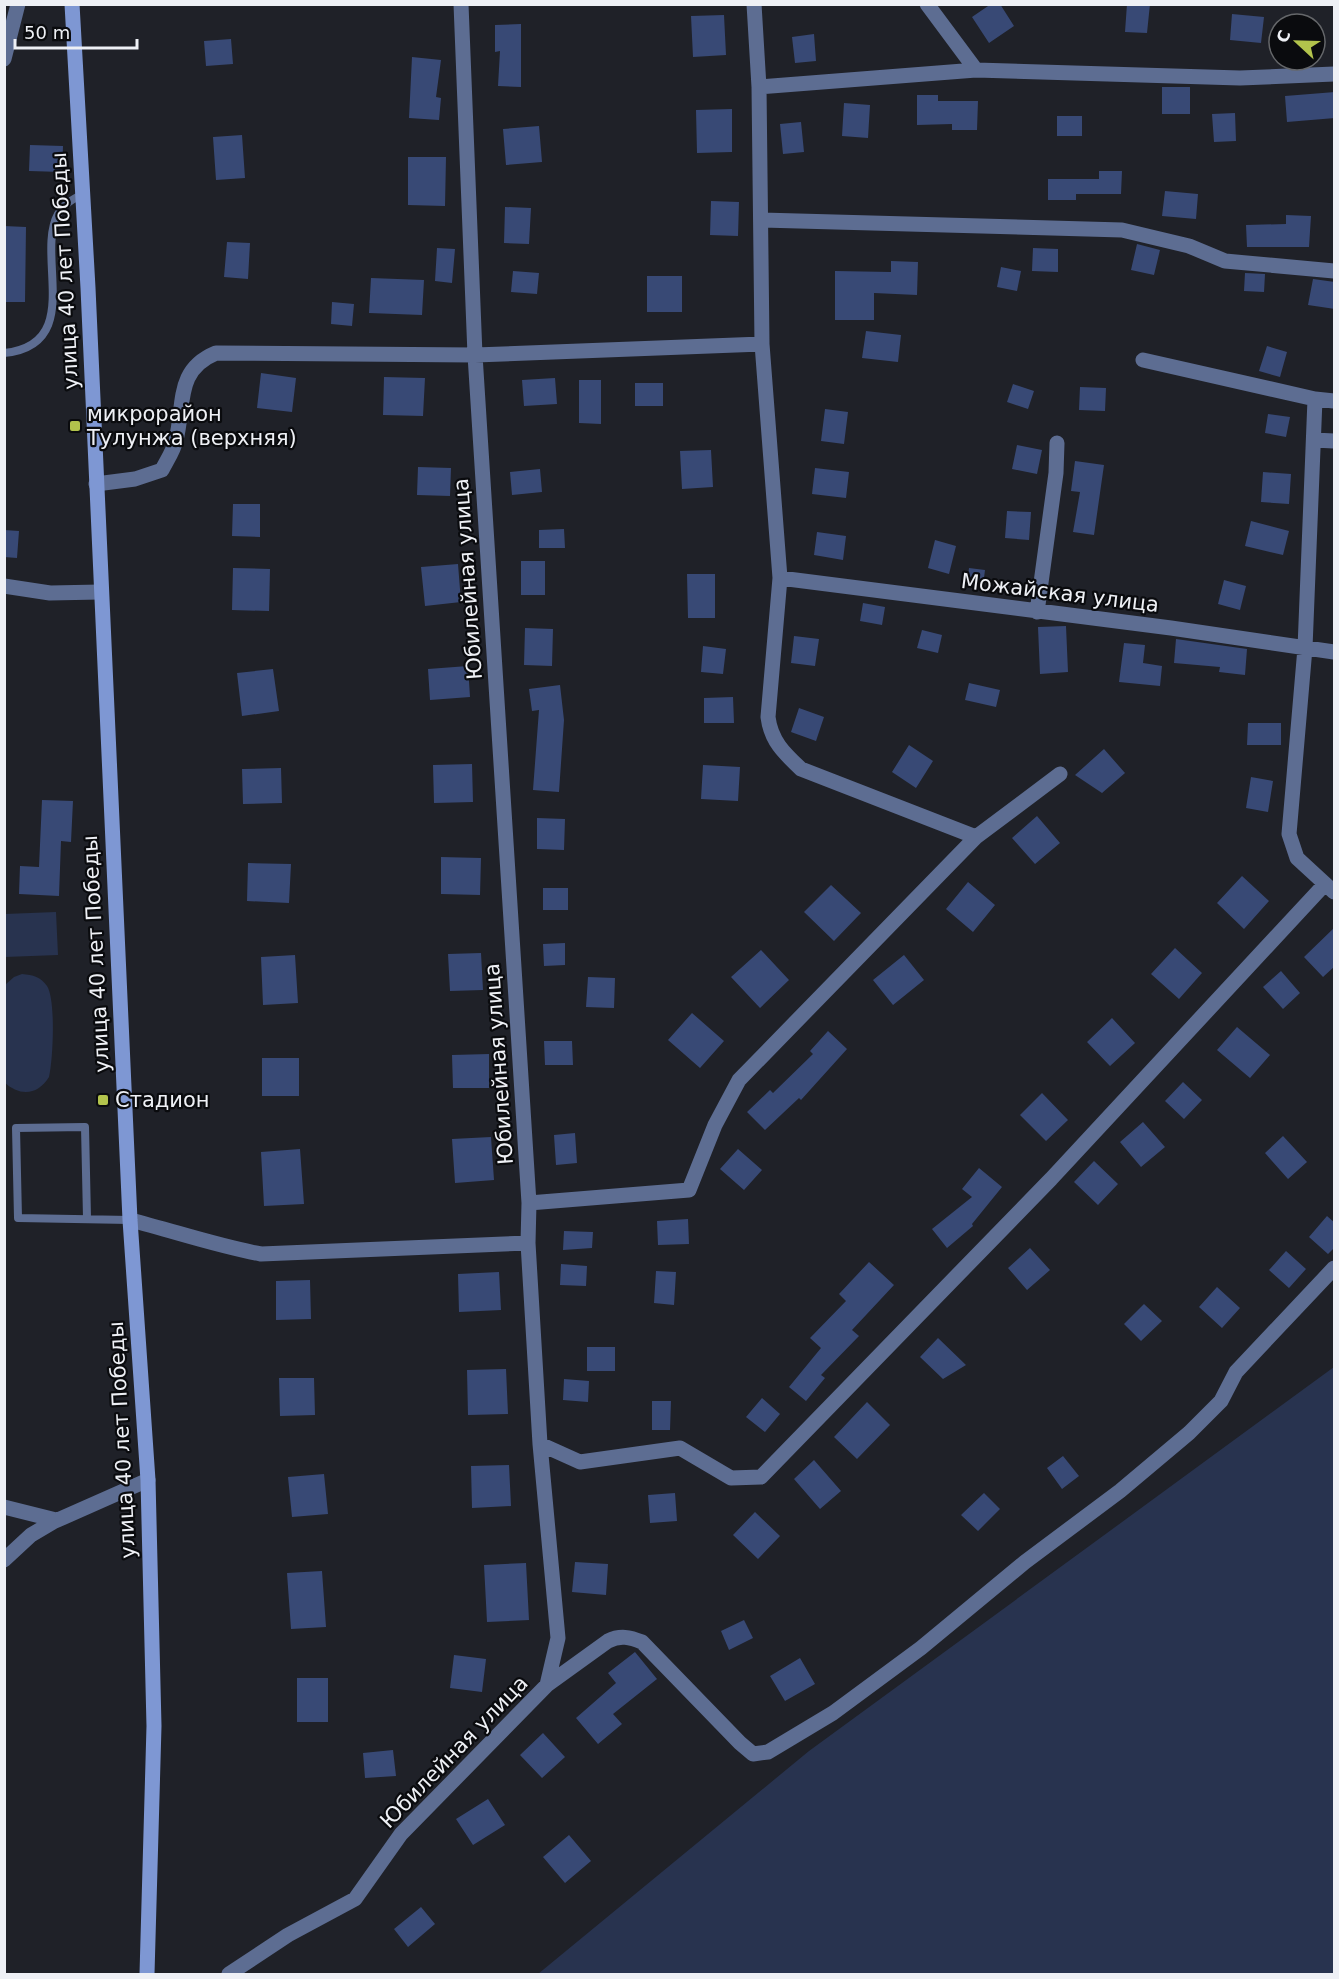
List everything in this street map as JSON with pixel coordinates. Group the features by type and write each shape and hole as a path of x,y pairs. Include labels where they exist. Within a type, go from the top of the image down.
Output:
{"street":[{"path":"4,59 18,4"},
{"name":"улица 40 лет Победы","path":"72,4 83,194 130,1220 148,1480 154,1726 147,1974"},
{"name":"Юбилейная улица","path":"229,1974 288,1935 355,1899 401,1834 547,1685 558,1638 540,1444 528,1243 529,1203 475,356 461,4"},
{"path":"754,4 759,87 762,344 780,578 768,717 770,733 779,748 801,769 975,837"},
{"path":"927,4 976,70"},
{"path":"759,87 976,70 1240,78 1335,74"},
{"path":"761,220 1122,230 1190,246 1225,261 1335,271"},
{"path":"96,484 135,479 162,470 176,442 183,408 182,390 191,370 202,359 216,353 475,356 762,344"},
{"path":"1143,360 1315,399 1335,400"},
{"path":"540,1444 580,1462 680,1448 731,1478 761,1477 1330,888 1297,858 1289,834 1305,648 1315,399"},
{"path":"1314,440 1335,441"},
{"path":"1037,612 1056,473 1056,443"},
{"name":"Можайская улица","path":"780,578 1171,628 1335,652"},
{"path":"4,586 50,593 100,591"},
{"path":"529,1203 689,1190 716,1125 739,1080 975,837 1060,774"},
{"path":"130,1220 226,1248 261,1254 528,1243"},
{"path":"547,1685 608,1641 630,1637 642,1642 753,1754 768,1752 778,1747 833,1713 914,1654 1025,1562 1120,1491 1189,1433 1221,1401 1236,1372 1335,1268"},
{"path":"4,1560 31,1535 57,1520 148,1480"},
{"path":"4,1507 57,1520"}],"lane":[{"path":"4,352 31,344 45,329 55,288 54,226 64,206 83,194"},
{"path":"87,1218 85,1127 16,1128 18,1218 130,1220"}],"shaded area":[{"path":"56,912 58,955 5,957 5,914"},
{"path":"22,974 36,977 47,986 53,1016 49,1077 40,1087 28,1092 16,1090 4,1082 5,985 14,977"},
{"path":"1334,1367 1334,1974 538,1974 809,1751"}],"building":[{"path":"991,4 1000,4 1014,26 989,43 972,17"},
{"path":"1127,4 1150,4 1147,33 1125,32"},
{"path":"1232,14 1264,17 1261,43 1230,40"},
{"path":"724,15 726,55 693,57 691,16"},
{"path":"521,24 521,87 498,86 500,51 495,52 495,25"},
{"path":"814,34 816,61 795,63 792,37"},
{"path":"231,39 233,64 206,66 204,41"},
{"path":"412,57 441,60 436,97 441,98 439,120 409,118"},
{"path":"1162,87 1190,87 1190,114 1162,114"},
{"path":"1335,92 1335,118 1287,122 1285,96"},
{"path":"917,95 938,95 938,101 978,101 977,130 952,130 952,124 917,125"},
{"path":"844,103 870,105 868,138 842,136"},
{"path":"732,109 732,152 697,153 696,110"},
{"path":"1235,113 1236,141 1214,142 1212,114"},
{"path":"1057,116 1082,116 1082,136 1057,136"},
{"path":"801,122 804,152 783,154 780,124"},
{"path":"539,126 542,162 506,165 503,129"},
{"path":"242,135 245,178 216,180 213,137"},
{"path":"30,145 63,146 62,172 29,171"},
{"path":"408,157 446,157 445,206 408,205"},
{"path":"1099,171 1122,171 1121,194 1076,194 1076,200 1048,200 1048,179 1099,179"},
{"path":"1165,191 1198,194 1196,219 1162,216"},
{"path":"711,201 739,202 738,236 710,235"},
{"path":"505,207 531,208 529,244 504,243"},
{"path":"1286,215 1311,216 1309,247 1247,247 1246,225 1286,224"},
{"path":"4,226 26,227 25,302 4,302"},
{"path":"227,242 250,243 248,279 224,277"},
{"path":"1137,244 1160,250 1154,275 1131,270"},
{"path":"437,248 455,249 452,283 435,281"},
{"path":"1033,248 1058,249 1058,272 1032,271"},
{"path":"891,261 918,262 917,295 874,293 874,320 835,320 835,271 891,272"},
{"path":"1001,267 1021,271 1017,291 997,287"},
{"path":"513,271 539,273 537,294 511,292"},
{"path":"1245,273 1265,274 1264,292 1244,291"},
{"path":"647,276 682,276 682,312 647,312"},
{"path":"371,278 424,280 422,315 369,313"},
{"path":"1313,279 1335,282 1335,309 1308,305"},
{"path":"332,302 354,304 352,326 331,324"},
{"path":"866,331 901,335 898,362 862,358"},
{"path":"1267,346 1287,352 1280,377 1259,371"},
{"path":"261,373 296,378 292,412 257,408"},
{"path":"384,377 425,378 423,416 383,415"},
{"path":"555,378 557,404 524,406 522,380"},
{"path":"579,380 601,380 601,424 579,423"},
{"path":"635,383 663,383 663,406 635,406"},
{"path":"1013,384 1034,391 1028,409 1007,402"},
{"path":"1080,387 1106,388 1105,411 1079,410"},
{"path":"825,409 848,412 844,444 821,441"},
{"path":"1268,414 1290,417 1286,437 1265,433"},
{"path":"1017,445 1042,450 1037,474 1012,469"},
{"path":"711,450 713,487 682,489 680,451"},
{"path":"1075,461 1104,465 1094,535 1073,532 1080,492 1071,491"},
{"path":"418,467 451,468 450,496 417,495"},
{"path":"815,468 849,472 846,498 812,494"},
{"path":"540,469 542,492 512,495 510,472"},
{"path":"1263,472 1291,474 1289,504 1261,502"},
{"path":"233,504 260,504 260,537 232,536"},
{"path":"1007,511 1031,512 1029,540 1005,538"},
{"path":"1251,521 1289,531 1283,555 1245,546"},
{"path":"564,529 565,548 539,548 539,530"},
{"path":"4,530 19,531 17,558 4,557"},
{"path":"817,532 846,536 843,560 814,555"},
{"path":"935,540 956,546 949,574 928,568"},
{"path":"521,561 545,561 545,595 521,595"},
{"path":"458,564 461,602 425,606 421,567"},
{"path":"233,568 270,569 269,611 232,610"},
{"path":"969,568 985,570 983,586 967,584"},
{"path":"687,574 715,574 715,618 688,618"},
{"path":"1224,580 1246,586 1240,610 1218,604"},
{"path":"863,603 885,607 882,625 860,621"},
{"path":"1066,626 1068,672 1040,674 1038,627"},
{"path":"525,628 553,629 552,666 524,665"},
{"path":"922,630 942,635 938,653 917,648"},
{"path":"794,636 819,639 815,666 791,663"},
{"path":"1176,639 1247,649 1245,675 1219,672 1220,667 1174,663"},
{"path":"1124,643 1145,645 1143,663 1162,666 1160,686 1119,682"},
{"path":"703,646 726,649 723,674 701,672"},
{"path":"468,666 470,697 430,700 428,669"},
{"path":"273,669 279,711 242,716 237,673"},
{"path":"969,683 1000,690 996,707 965,700"},
{"path":"560,685 564,720 559,792 533,790 539,710 532,711 529,689"},
{"path":"733,697 734,723 704,723 704,698"},
{"path":"799,708 824,717 816,741 791,732"},
{"path":"1248,723 1281,723 1281,745 1247,745"},
{"path":"909,745 933,761 916,788 892,772"},
{"path":"1104,749 1125,773 1102,793 1075,775"},
{"path":"472,764 473,802 434,803 433,765"},
{"path":"703,765 740,767 738,801 701,799"},
{"path":"281,768 282,803 243,804 242,769"},
{"path":"1251,777 1273,781 1268,812 1246,808"},
{"path":"42,800 73,801 71,842 61,841 59,896 19,894 20,866 39,867"},
{"path":"1037,816 1060,843 1035,864 1012,838"},
{"path":"537,818 565,819 564,850 537,849"},
{"path":"441,857 481,858 480,895 441,894"},
{"path":"248,863 291,864 289,903 247,901"},
{"path":"1242,876 1269,901 1244,929 1217,903"},
{"path":"968,882 995,905 973,932 946,909"},
{"path":"831,885 861,913 834,941 804,912"},
{"path":"543,888 568,888 568,910 543,910"},
{"path":"1335,927 1335,966 1323,977 1304,957"},
{"path":"565,943 565,965 544,966 543,944"},
{"path":"1175,948 1202,973 1179,999 1151,974"},
{"path":"761,950 789,980 760,1008 731,977"},
{"path":"481,953 483,990 450,991 448,954"},
{"path":"295,955 298,1003 263,1005 261,957"},
{"path":"904,955 924,980 893,1005 873,980"},
{"path":"1281,971 1300,993 1283,1009 1263,987"},
{"path":"588,977 615,978 614,1008 586,1007"},
{"path":"692,1013 724,1041 700,1068 668,1040"},
{"path":"1112,1018 1135,1043 1110,1066 1087,1042"},
{"path":"1237,1027 1270,1055 1250,1078 1217,1050"},
{"path":"828,1031 847,1049 801,1100 799,1098 765,1130 747,1112 770,1090 773,1093 813,1054 810,1051"},
{"path":"544,1041 572,1041 573,1065 545,1065"},
{"path":"489,1054 489,1088 453,1088 452,1055"},
{"path":"262,1058 299,1058 299,1096 262,1096"},
{"path":"1183,1082 1202,1100 1184,1119 1165,1101"},
{"path":"1042,1093 1068,1120 1046,1141 1020,1115"},
{"path":"1143,1122 1165,1147 1141,1167 1120,1142"},
{"path":"575,1133 577,1163 556,1165 554,1135"},
{"path":"1283,1136 1307,1162 1288,1179 1265,1153"},
{"path":"491,1137 494,1180 455,1183 452,1139"},
{"path":"300,1149 304,1204 264,1206 261,1152"},
{"path":"738,1149 762,1170 744,1190 720,1169"},
{"path":"1094,1161 1118,1184 1098,1205 1074,1182"},
{"path":"979,1168 1002,1187 972,1224 973,1226 947,1248 932,1229 972,1197 962,1189"},
{"path":"1327,1216 1335,1223 1335,1247 1328,1254 1309,1237"},
{"path":"688,1219 689,1244 658,1245 657,1221"},
{"path":"564,1231 593,1232 592,1248 563,1250"},
{"path":"1030,1248 1050,1270 1027,1290 1008,1268"},
{"path":"1286,1251 1306,1269 1289,1288 1269,1270"},
{"path":"869,1262 894,1285 852,1330 859,1336 821,1375 825,1378 806,1401 789,1387 821,1348 810,1338 846,1301 839,1294"},
{"path":"561,1264 587,1266 586,1286 560,1285"},
{"path":"656,1271 676,1272 674,1305 654,1303"},
{"path":"499,1272 501,1310 459,1312 458,1274"},
{"path":"310,1280 311,1319 276,1320 276,1281"},
{"path":"1217,1287 1240,1308 1222,1328 1199,1307"},
{"path":"1144,1304 1162,1321 1141,1341 1124,1324"},
{"path":"938,1338 966,1365 943,1379 920,1357"},
{"path":"587,1347 615,1347 615,1371 587,1371"},
{"path":"506,1369 508,1414 468,1415 467,1370"},
{"path":"279,1378 314,1378 315,1415 280,1416"},
{"path":"564,1379 589,1381 588,1402 563,1400"},
{"path":"762,1398 780,1414 765,1432 746,1417"},
{"path":"652,1401 671,1401 670,1430 652,1430"},
{"path":"867,1402 890,1425 857,1459 834,1437"},
{"path":"1063,1456 1079,1476 1062,1489 1047,1468"},
{"path":"814,1460 841,1491 820,1509 794,1479"},
{"path":"509,1465 511,1506 472,1508 471,1466"},
{"path":"324,1474 328,1514 292,1517 288,1477"},
{"path":"675,1493 677,1521 650,1523 648,1495"},
{"path":"984,1493 1000,1509 978,1531 961,1515"},
{"path":"755,1512 780,1536 758,1559 733,1535"},
{"path":"575,1562 608,1564 606,1595 572,1592"},
{"path":"526,1563 529,1620 487,1622 484,1565"},
{"path":"322,1571 326,1627 291,1629 287,1573"},
{"path":"744,1620 753,1638 729,1650 721,1631"},
{"path":"635,1652 657,1679 613,1714 622,1724 598,1744 576,1718 616,1683 608,1673"},
{"path":"454,1655 486,1659 482,1692 450,1688"},
{"path":"800,1658 815,1684 785,1701 770,1676"},
{"path":"297,1678 328,1678 328,1722 297,1722"},
{"path":"543,1733 565,1757 542,1778 520,1755"},
{"path":"393,1750 396,1776 365,1778 363,1753"},
{"path":"488,1799 505,1825 473,1845 456,1819"},
{"path":"569,1835 591,1861 565,1883 543,1857"},
{"path":"421,1907 435,1924 408,1947 394,1929"}],"place":[{"name":"микрорайон Тулунжа (верхняя)","path":"75,426"},
{"name":"Стадион","path":"103,1100"}]}
